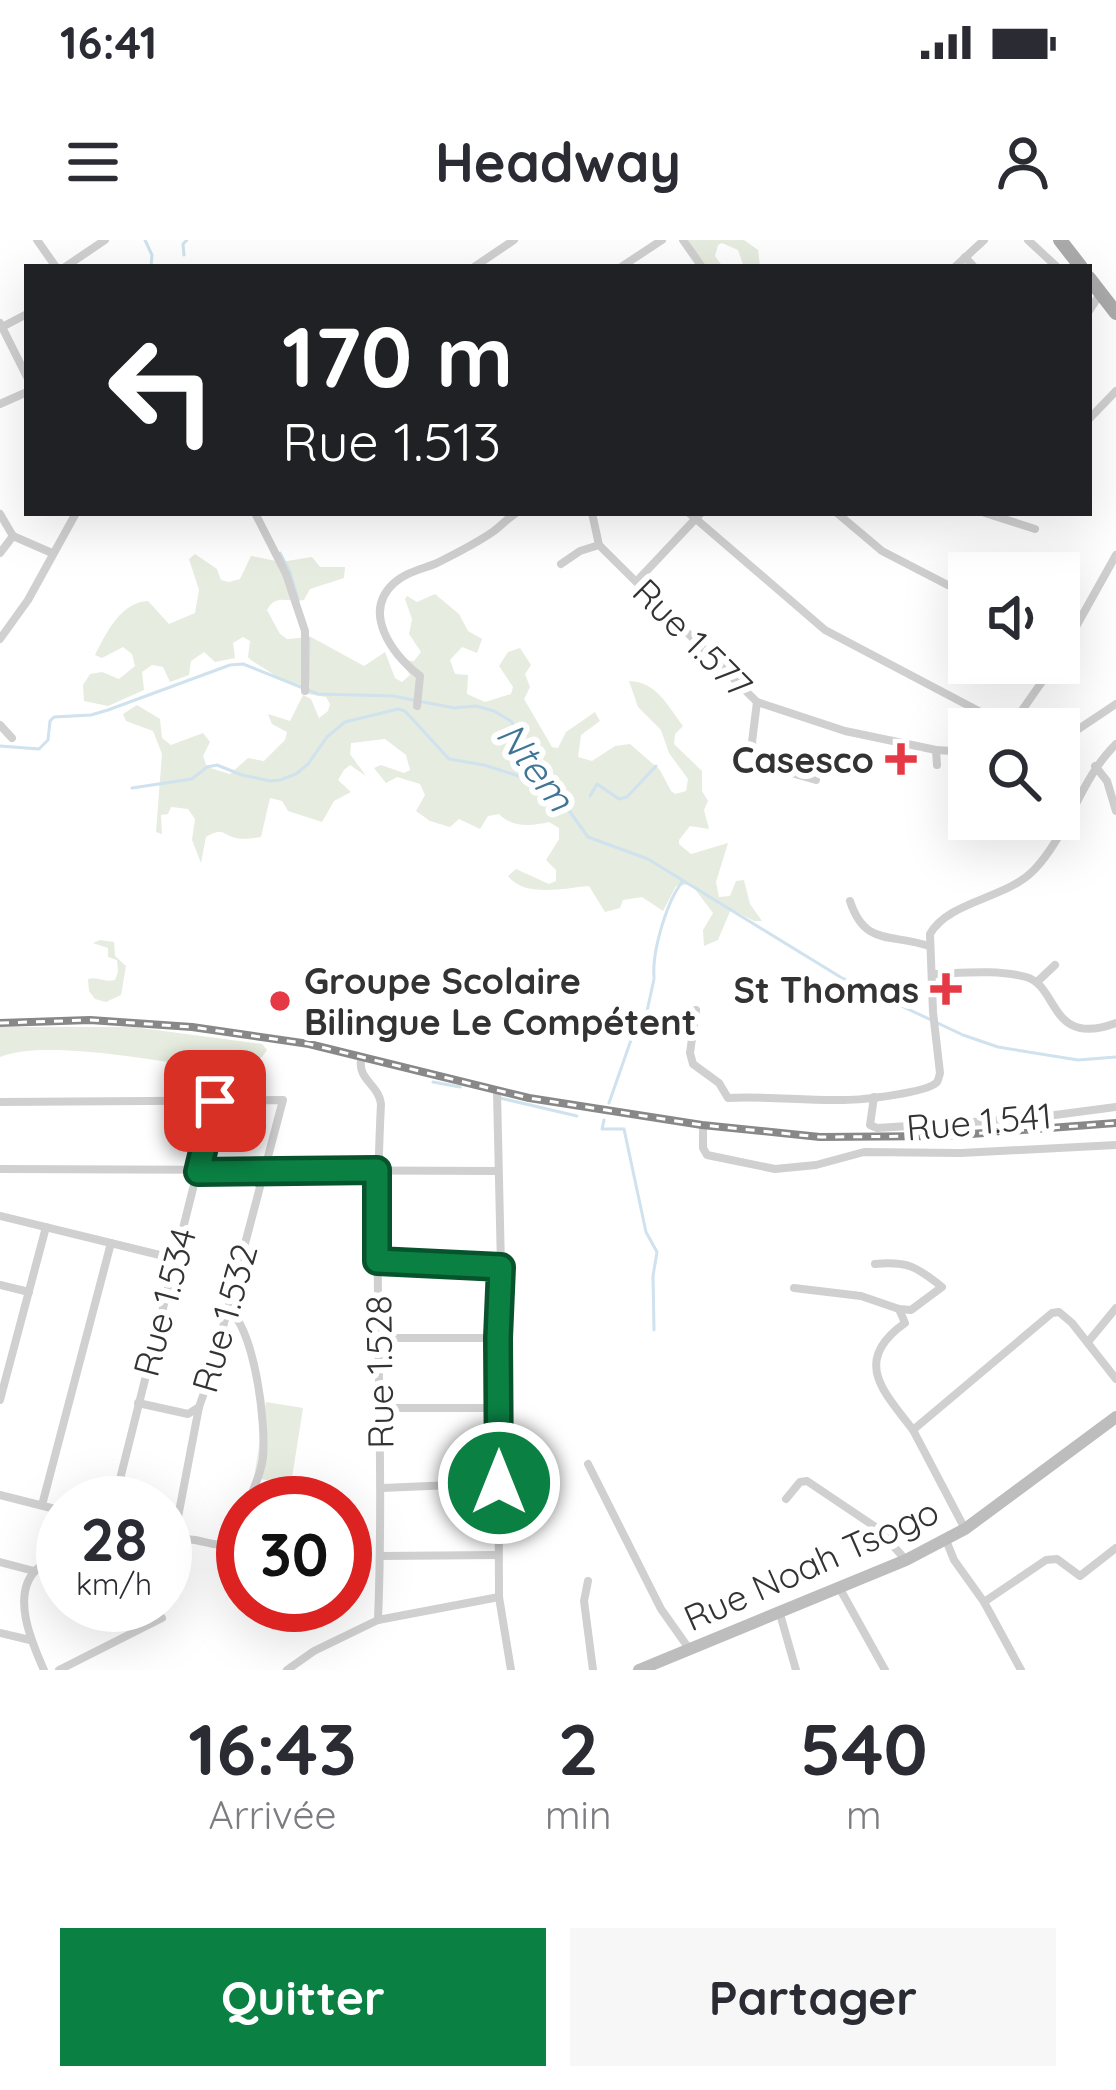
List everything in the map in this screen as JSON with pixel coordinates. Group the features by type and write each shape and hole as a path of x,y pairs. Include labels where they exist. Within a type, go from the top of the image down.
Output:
{"main road":[{"path":"1060,240 1079,264"},
{"path":"1095,291 1116,313"},
{"name":"Rue Noah Tsogo","path":"639,1670 675,1664 691,1651 906,1560 965,1529 1116,1417"}],"street":[{"path":"37,240 57,264"},
{"path":"65,264 105,240"},
{"path":"478,264 514,240"},
{"path":"626,264 662,240"},
{"path":"683,240 700,264"},
{"path":"692,253 700,240"},
{"path":"958,264 984,240"},
{"path":"1028,240 1054,264"},
{"path":"965,257 971,264"},
{"path":"1,325 24,371"},
{"path":"1092,416 1116,391"},
{"path":"0,514 13,536 52,553"},
{"path":"0,640 74,516"},
{"path":"257,516 286,574 304,631 305,691"},
{"path":"417,706 420,676 400,660 385,635 380,602 392,584 497,529 511,516"},
{"path":"561,564 599,545 593,516"},
{"path":"637,581 694,516"},
{"path":"696,516 825,630 971,708"},
{"path":"841,516 882,550 948,585"},
{"path":"994,516 1035,529"},
{"path":"0,553 13,536"},
{"name":"Rue 1.577","path":"599,545 758,703 828,727 948,751"},
{"path":"1080,615 1116,555"},
{"path":"758,703 752,742 756,763 816,780"},
{"path":"1080,728 1116,704"},
{"path":"0,725 12,738"},
{"path":"696,1010 690,1053 693,1064 719,1082 728,1098 846,1100 921,1090 939,1080 928,946 934,926 1032,871 1058,835 1095,766 1116,744"},
{"path":"936,750 937,765"},
{"path":"1095,766 1107,781 1116,811"},
{"path":"850,901 866,931 928,946"},
{"path":"1037,982 1055,965"},
{"path":"932,974 1026,977 1037,982 1068,1024 1093,1028 1116,1023"},
{"name":"Rue 1.528","path":"361,1060 363,1076 380,1096 378,1621"},
{"path":"497,1092 499,1598 511,1670"},
{"name":"Rue 1.541","path":"874,1096 870,1125 877,1129 1116,1107"},
{"name":"Rue 1.532","path":"183,1476 283,1100 215,1101"},
{"path":"0,1102 215,1101"},
{"name":"Rue 1.534","path":"120,1476 215,1101"},
{"path":"703,1128 707,1155 775,1169 816,1165 865,1152 962,1153 1116,1145"},
{"path":"0,1169 498,1172"},
{"path":"0,1216 176,1259"},
{"path":"0,1400 46,1228"},
{"path":"50,1476 110,1243"},
{"path":"377,1261 501,1267"},
{"path":"794,1288 861,1296 911,1310 941,1288 904,1263 875,1264"},
{"path":"0,1285 28,1292"},
{"path":"228,1308 244,1328 256,1373 263,1460 257,1476"},
{"path":"1088,1342 1116,1308"},
{"path":"899,1309 905,1323 879,1353 875,1371 879,1384 913,1430 965,1529"},
{"path":"913,1430 1052,1313 1065,1316 1116,1378"},
{"path":"376,1338 498,1338"},
{"path":"0,1356 11,1359"},
{"path":"138,1403 188,1414 199,1407"},
{"path":"378,1408 500,1408"},
{"path":"588,1464 661,1609 691,1651"},
{"path":"786,1499 800,1482 807,1481 877,1528 906,1560"},
{"path":"382,1488 499,1483"},
{"path":"0,1495 36,1504"},
{"path":"945,1539 1021,1670"},
{"path":"984,1602 1046,1560 1057,1559 1080,1576 1116,1548"},
{"path":"381,1556 498,1555"},
{"path":"0,1562 34,1571 26,1589 26,1620 44,1670"},
{"path":"588,1581 584,1601 593,1670"},
{"path":"839,1588 885,1670"},
{"path":"287,1670 314,1651 378,1621 499,1598"},
{"path":"780,1614 796,1670"},
{"path":"59,1670 134,1632"},
{"path":"0,1633 31,1641"}],"shaded area":[{"path":"688,240 744,240 758,250 760,264 743,264 738,250 722,243 715,256 721,264 700,264"},
{"path":"195,554 229,582 240,579 251,556 281,562 312,557 320,567 345,567 344,578 310,589 304,600 279,600 267,610 287,639 311,637 364,666 385,652 395,678 402,682 410,675 400,660 414,661 421,652 409,634 412,619 405,599 417,602 435,594 459,614 468,631 482,639 477,653 462,647 450,660 455,674 468,675 467,694 485,702 511,694 513,687 499,666 508,652 520,648 531,665 525,674 530,687 524,699 552,747 558,748 566,732 595,712 600,721 581,735 578,757 592,761 615,746 630,744 660,770 675,794 686,791 688,779 669,753 661,730 638,707 629,681 654,690 683,726 674,744 702,771 702,791 708,801 704,810 709,829 690,826 679,844 691,854 728,843 716,882 719,897 730,896 736,881 744,880 750,904 762,921 731,909 718,940 704,946 703,930 713,913 691,884 676,886 663,911 642,897 623,900 620,908 605,912 589,886 546,890 515,883 508,876 516,869 549,884 556,881 556,870 546,860 559,839 559,828 549,822 516,824 499,814 488,816 480,829 459,819 450,827 430,821 416,811 425,795 420,784 397,777 386,783 374,768 410,770 406,755 385,739 351,743 350,754 366,776 350,765 344,770 338,780 351,792 334,801 322,822 288,811 282,801 270,798 261,837 212,834 206,837 201,863 192,840 195,819 188,809 171,807 161,815 162,834 156,832 162,754 153,731 126,721 123,714 137,705 160,719 162,738 171,745 203,733 210,742 203,756 207,767 230,774 248,758 264,761 285,740 287,732 272,724 268,714 290,721 303,695 311,699 319,718 330,704 326,697 308,694 251,660 250,641 243,637 233,643 235,658 215,662 204,652 191,661 189,675 170,682 163,667 152,665 142,672 144,690 108,706 84,701 83,685 90,674 102,672 119,679 135,666 132,654 123,647 102,658 95,655 122,613 148,601 169,624 195,613 199,590 189,559"},
{"path":"114,942 115,956 126,966 121,995 106,1002 89,991 88,979 115,980 118,972 117,960 108,957 108,948 93,943"},
{"path":"0,1027 133,1027 262,1044 267,1050 249,1063 219,1058 189,1065 66,1050 0,1057"},
{"path":"266,1402 303,1408 292,1476 254,1476"}],"waterway":[{"path":"145,240 151,264"},
{"path":"184,255 187,240"},
{"path":"280,553 298,600"},
{"path":"308,682 309,638"},
{"name":"Ntem","path":"0,746 39,749 48,740 54,717 91,715 243,664 318,694 393,696 494,711 511,721 588,837 648,859 842,978 963,1035 998,1047 1078,1060 1116,1057"},
{"path":"132,788 192,779 217,765 242,775 280,780 308,764 345,722 398,709 449,759 550,786"},
{"path":"590,796 597,784 619,799 627,797 656,766"},
{"path":"654,977 662,926 683,881"},
{"path":"609,1103 631,1040 644,1025 654,979"},
{"path":"433,1082 460,1087"},
{"path":"500,1098 577,1116"},
{"path":"604,1120 602,1129 624,1129 646,1232 657,1252 654,1330"}],"railway":[{"path":"0,1023 90,1020 192,1027 309,1044 529,1098 702,1125 820,1137 944,1136 1116,1123"}],"place":[{"name":"Casesco","path":"901,759"},
{"name":"St Thomas","path":"946,989"},
{"name":"Groupe Scolaire Bilingue Le Compétent","path":"280,1001"}],"route":[{"path":"215,1101 198,1172 377,1170 377,1261 501,1267 499,1483"}]}
